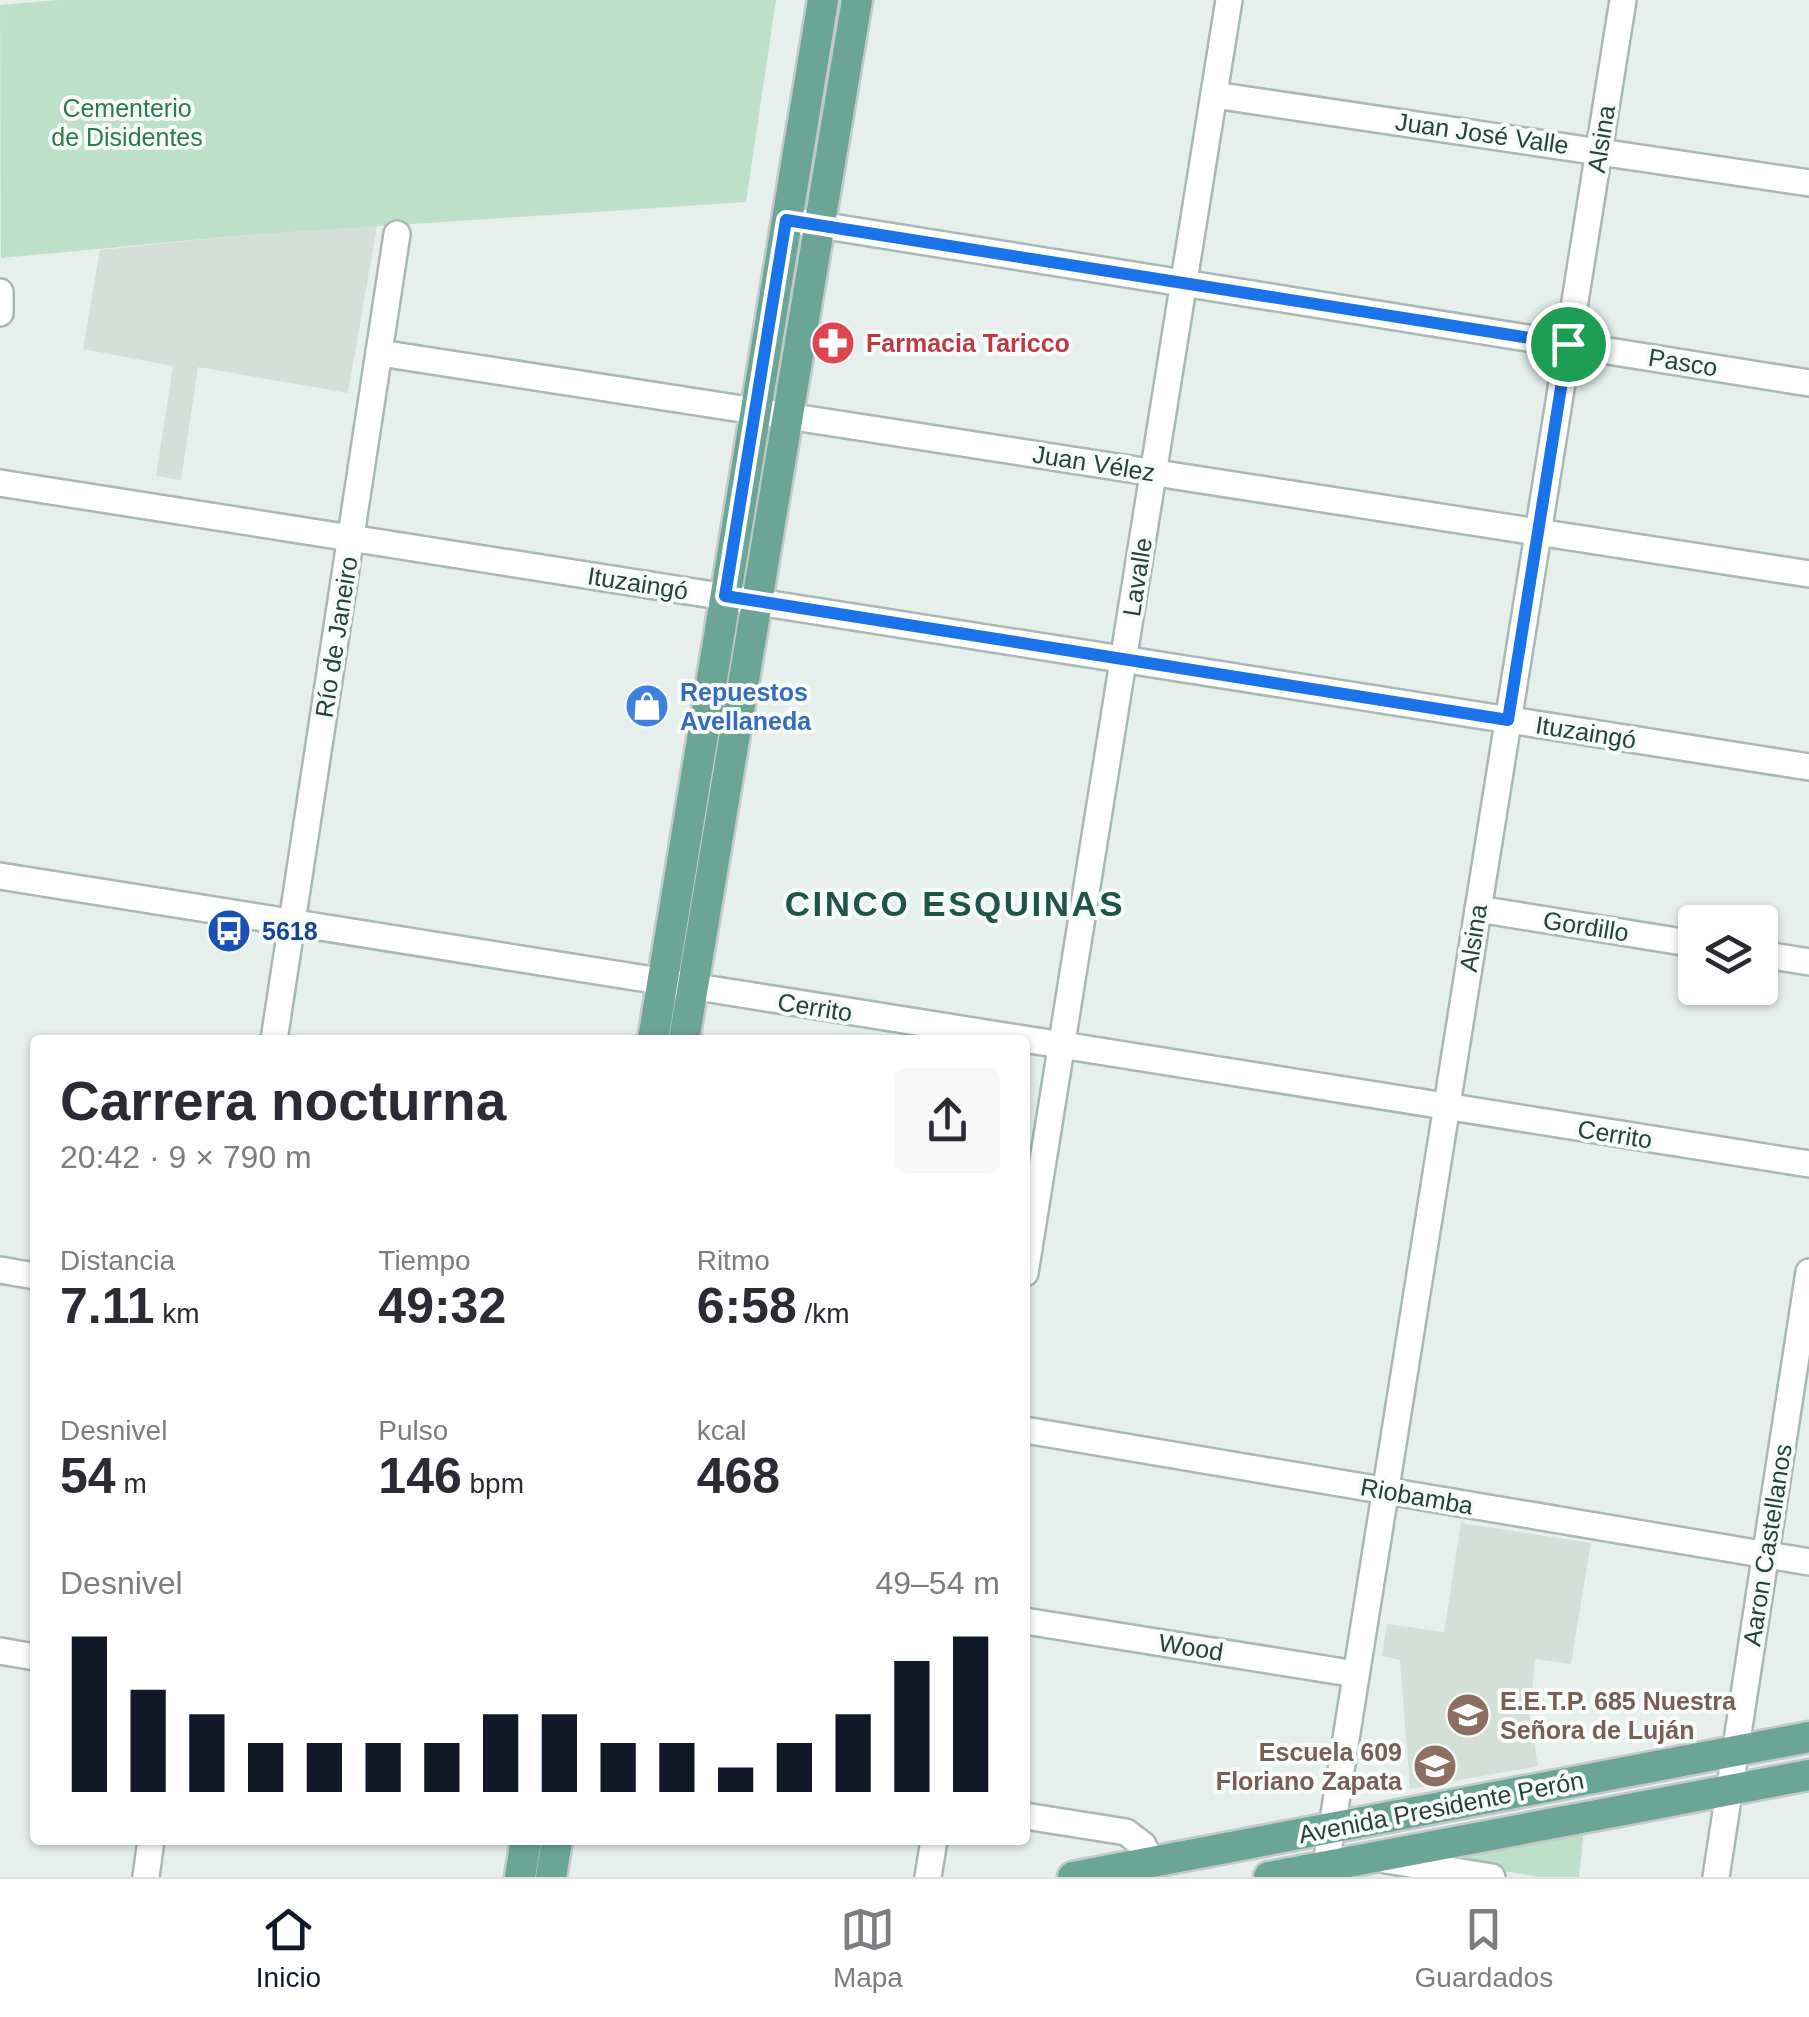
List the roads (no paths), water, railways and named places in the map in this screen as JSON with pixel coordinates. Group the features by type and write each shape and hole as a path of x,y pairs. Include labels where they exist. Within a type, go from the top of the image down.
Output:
{"main road":[{"path":"654,1035 822,0"},
{"path":"685,1035 857,0"},
{"name":"Avenida Presidente Perón","path":"1073,1877 1809,1737"},
{"name":"Avenida Presidente Perón","path":"1270,1877 1325,1872 1371,1858 1809,1774"},
{"path":"520,1877 525,1845"},
{"path":"551,1877 556,1845"}],"street":[{"name":"Lavalle","path":"1030,1242 1229,0"},
{"name":"Alsina","path":"1325,1872 1623,0"},
{"name":"Juan José Valle","path":"1214,95 1809,184"},
{"name":"Pasco","path":"786,220 1809,383"},
{"name":"Río de Janeiro","path":"275,1035 397,234"},
{"path":"0,292 0,313"},
{"name":"Juan Vélez","path":"380,353 1809,574"},
{"name":"Ituzaingó","path":"0,483 1809,767"},
{"name":"Cerrito","path":"0,876 993,1035"},
{"name":"Gordillo","path":"1478,909 1678,941"},
{"path":"1778,957 1809,962"},
{"name":"Cerrito","path":"1030,1041 1809,1164"},
{"path":"0,1270 30,1275"},
{"name":"Aaron Castellanos","path":"1716,1877 1766,1555 1804,1343 1809,1272"},
{"name":"Riobamba","path":"1030,1431 1809,1562"},
{"name":"Wood","path":"1030,1621 1356,1674"},
{"path":"0,1651 30,1656"},
{"path":"1030,1817 1126,1832 1143,1845 1151,1862"},
{"path":"146,1877 150,1845"},
{"path":"928,1877 933,1845"},
{"path":"1371,1858 1492,1877"}],"place":[{"name":"Farmacia Taricco","path":"833,343"},
{"name":"Repuestos Avellaneda","path":"647,706"},
{"name":"5618","path":"229,931"},
{"name":"E.E.T.P. 685 Nuestra Señora de Luján","path":"1468,1715"},
{"name":"Escuela 609 Floriano Zapata","path":"1435,1766"}],"district":[{"name":"CINCO ESQUINAS","path":"955,903"}],"park label":[{"name":"Cementerio de Disidentes","path":"127,122"}]}
